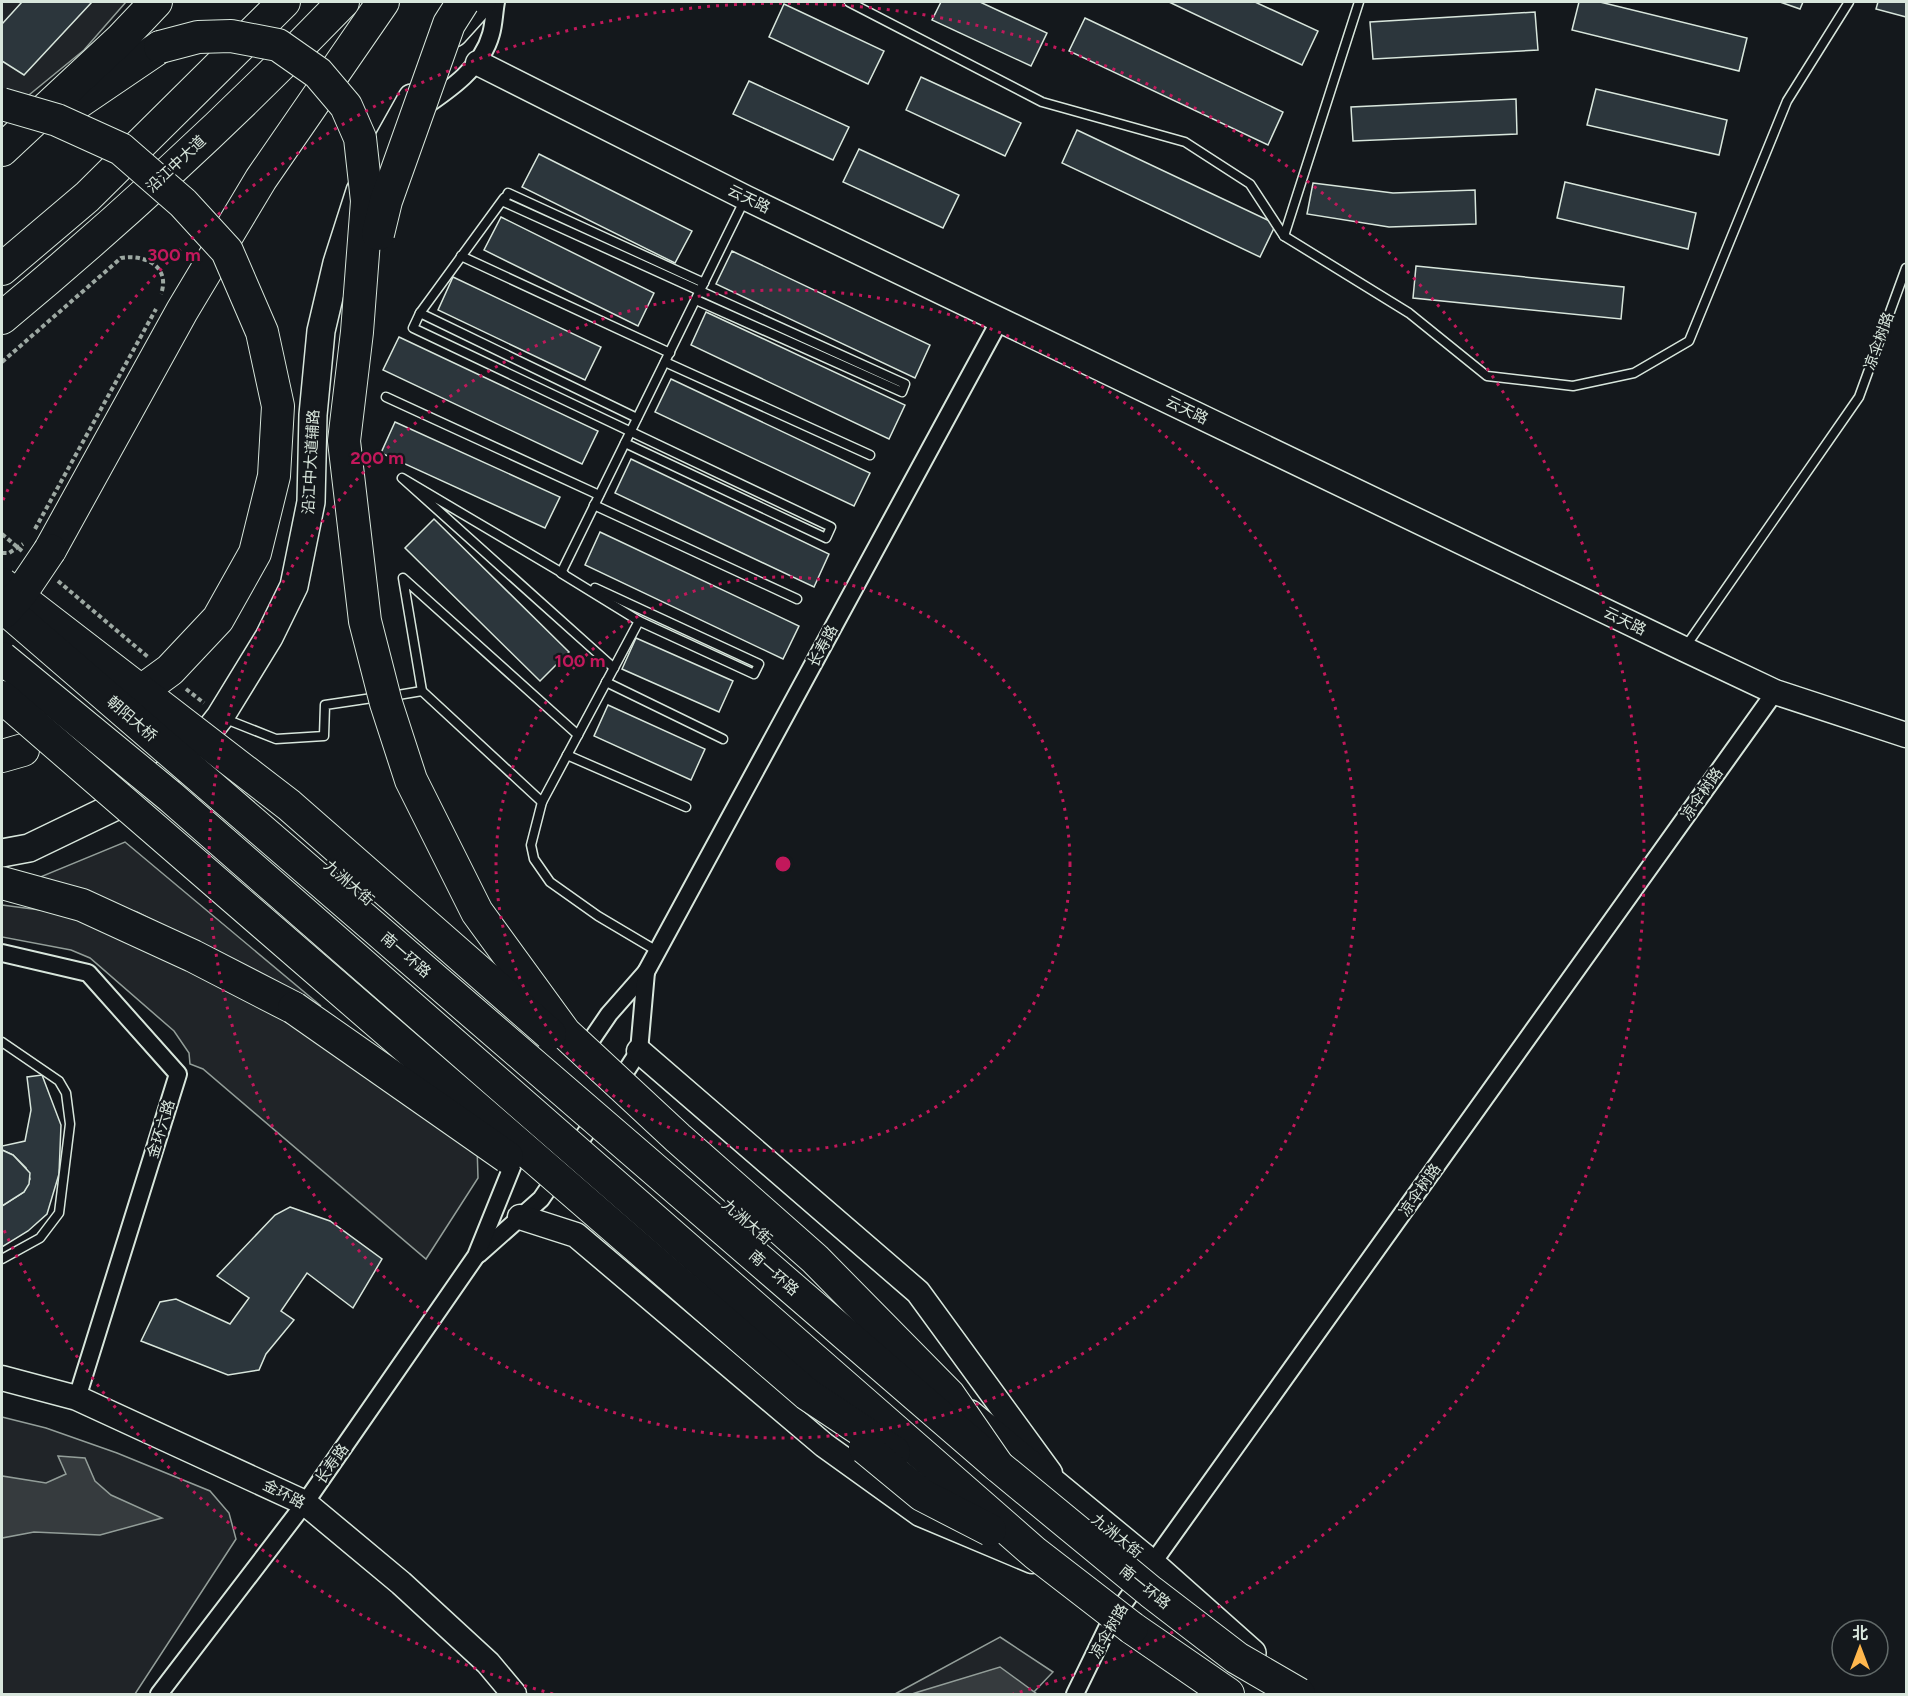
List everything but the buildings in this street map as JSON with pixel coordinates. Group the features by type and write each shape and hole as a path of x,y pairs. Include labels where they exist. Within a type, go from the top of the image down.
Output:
{"highway":[{"path":"2,150 121,39 156,2"},
{"path":"2,269 87,197 284,2"},
{"name":"沿江中大道","path":"2,318 93,243 290,57 343,2"},
{"path":"2,615 21,593 50,550 182,311 261,179 383,2"},
{"path":"357,332 386,201 449,24 463,2"},
{"path":"2,163 101,85 160,47 198,36 231,36 279,45 318,73 346,106 360,138 368,201 357,332 344,441 365,621 386,703 411,780 477,912 565,1033 678,1138 815,1259 949,1395 998,1466"},
{"path":"2,104 57,120 121,149 183,202 227,252 262,332 278,406 274,476 255,553 218,619 171,670 118,708 12,753"},
{"path":"2,584 290,805 807,1261 874,1334"},
{"name":"朝阳大桥","path":"2,606 263,832"},
{"path":"2,658 239,856 1033,1557 1228,1695"},
{"path":"2,697 807,1394 927,1475"},
{"name":"南一环路","path":"263,832 998,1466 1168,1605 1237,1658 1298,1695"},
{"path":"2,883 82,905 194,956 294,1008 543,1182 922,1495 1033,1557"}],"main road":[{"name":"沿江中大道辅路","path":"2,853 29,848 141,794 194,750 220,717 269,637 294,586 311,502 313,415 321,331 337,263 360,191 443,45 482,2"},
{"name":"九洲大街","path":"194,750 506,1018 608,1100 874,1334 1153,1565 1298,1695"},
{"path":"141,794 432,1044 565,1165 927,1475 1033,1557 1110,1624 1208,1695"}],"street":[{"path":"396,127 448,90 478,63 491,35 496,2"},
{"name":"云天路","path":"478,63 746,198 1775,692 1906,735"},
{"name":"长寿路","path":"159,1695 305,1503 476,1256 517,1154 609,1014 646,972 999,320"},
{"name":"凉伞树路","path":"1076,1695 1110,1624 1775,692"},
{"name":"金环六路","path":"2,953 88,973 178,1074 77,1398"},
{"name":"长寿路","path":"476,1256 541,1198 639,1051 646,972"},
{"path":"639,1051 918,1292 1066,1495"},
{"path":"520,1217 576,1235 824,1445 920,1514 1033,1557"},
{"name":"金环路","path":"2,1378 77,1398 305,1503 436,1615 488,1663 514,1695"}],"lane":[{"path":"849,2 1042,102 1185,142 1250,184 1284,236 1409,313 1487,376 1573,386 1634,373 1689,341 1787,101 1849,2"},
{"path":"1284,236 1359,2"},
{"path":"508,193 704,283"},
{"path":"508,193 420,313 413,327 831,527 826,538 625,443"},
{"path":"508,193 504,202 698,296 902,392 905,384 698,296"},
{"path":"561,573 746,198"},
{"path":"461,256 670,353"},
{"name":"凉伞树路","path":"1684,649 1858,397 1906,268"},
{"path":"420,313 637,418"},
{"path":"665,362 870,455"},
{"path":"386,396 599,495"},
{"path":"561,573 759,664 754,674 639,621 402,478 614,668"},
{"path":"594,505 797,599"},
{"path":"543,802 422,691 403,578 578,735"},
{"path":"639,621 543,802 531,845 534,859 549,882 598,916 657,951"},
{"path":"606,682 723,739"},
{"path":"220,717 276,739 324,736 324,705 422,691"},
{"path":"567,755 686,807"},
{"path":"2,1042 59,1081 66,1093 70,1124 59,1213 40,1238 2,1259"}],"path":[{"path":"2,363 121,258 134,256 148,258 159,269 163,289 156,309 30,538 9,553 2,553"}],"shaded area":[{"path":"2,2 126,2 84,50 2,117"},
{"path":"125,842 321,1006 137,912 28,882"},
{"path":"2,905 78,915 283,1018 477,1145 478,1178 426,1259 203,1069 190,1064 189,1053 174,1031 90,958 71,950 2,937"},
{"path":"2,1417 46,1428 117,1453 210,1491 229,1513 236,1539 135,1694 2,1694"},
{"path":"58,1456 85,1458 95,1481 111,1495 162,1518 100,1535 34,1532 2,1538 2,1476 46,1483 66,1474"},
{"path":"1000,1637 1053,1672 1032,1694 895,1694"},
{"path":"1000,1667 1037,1694 912,1694 918,1692"}]}
